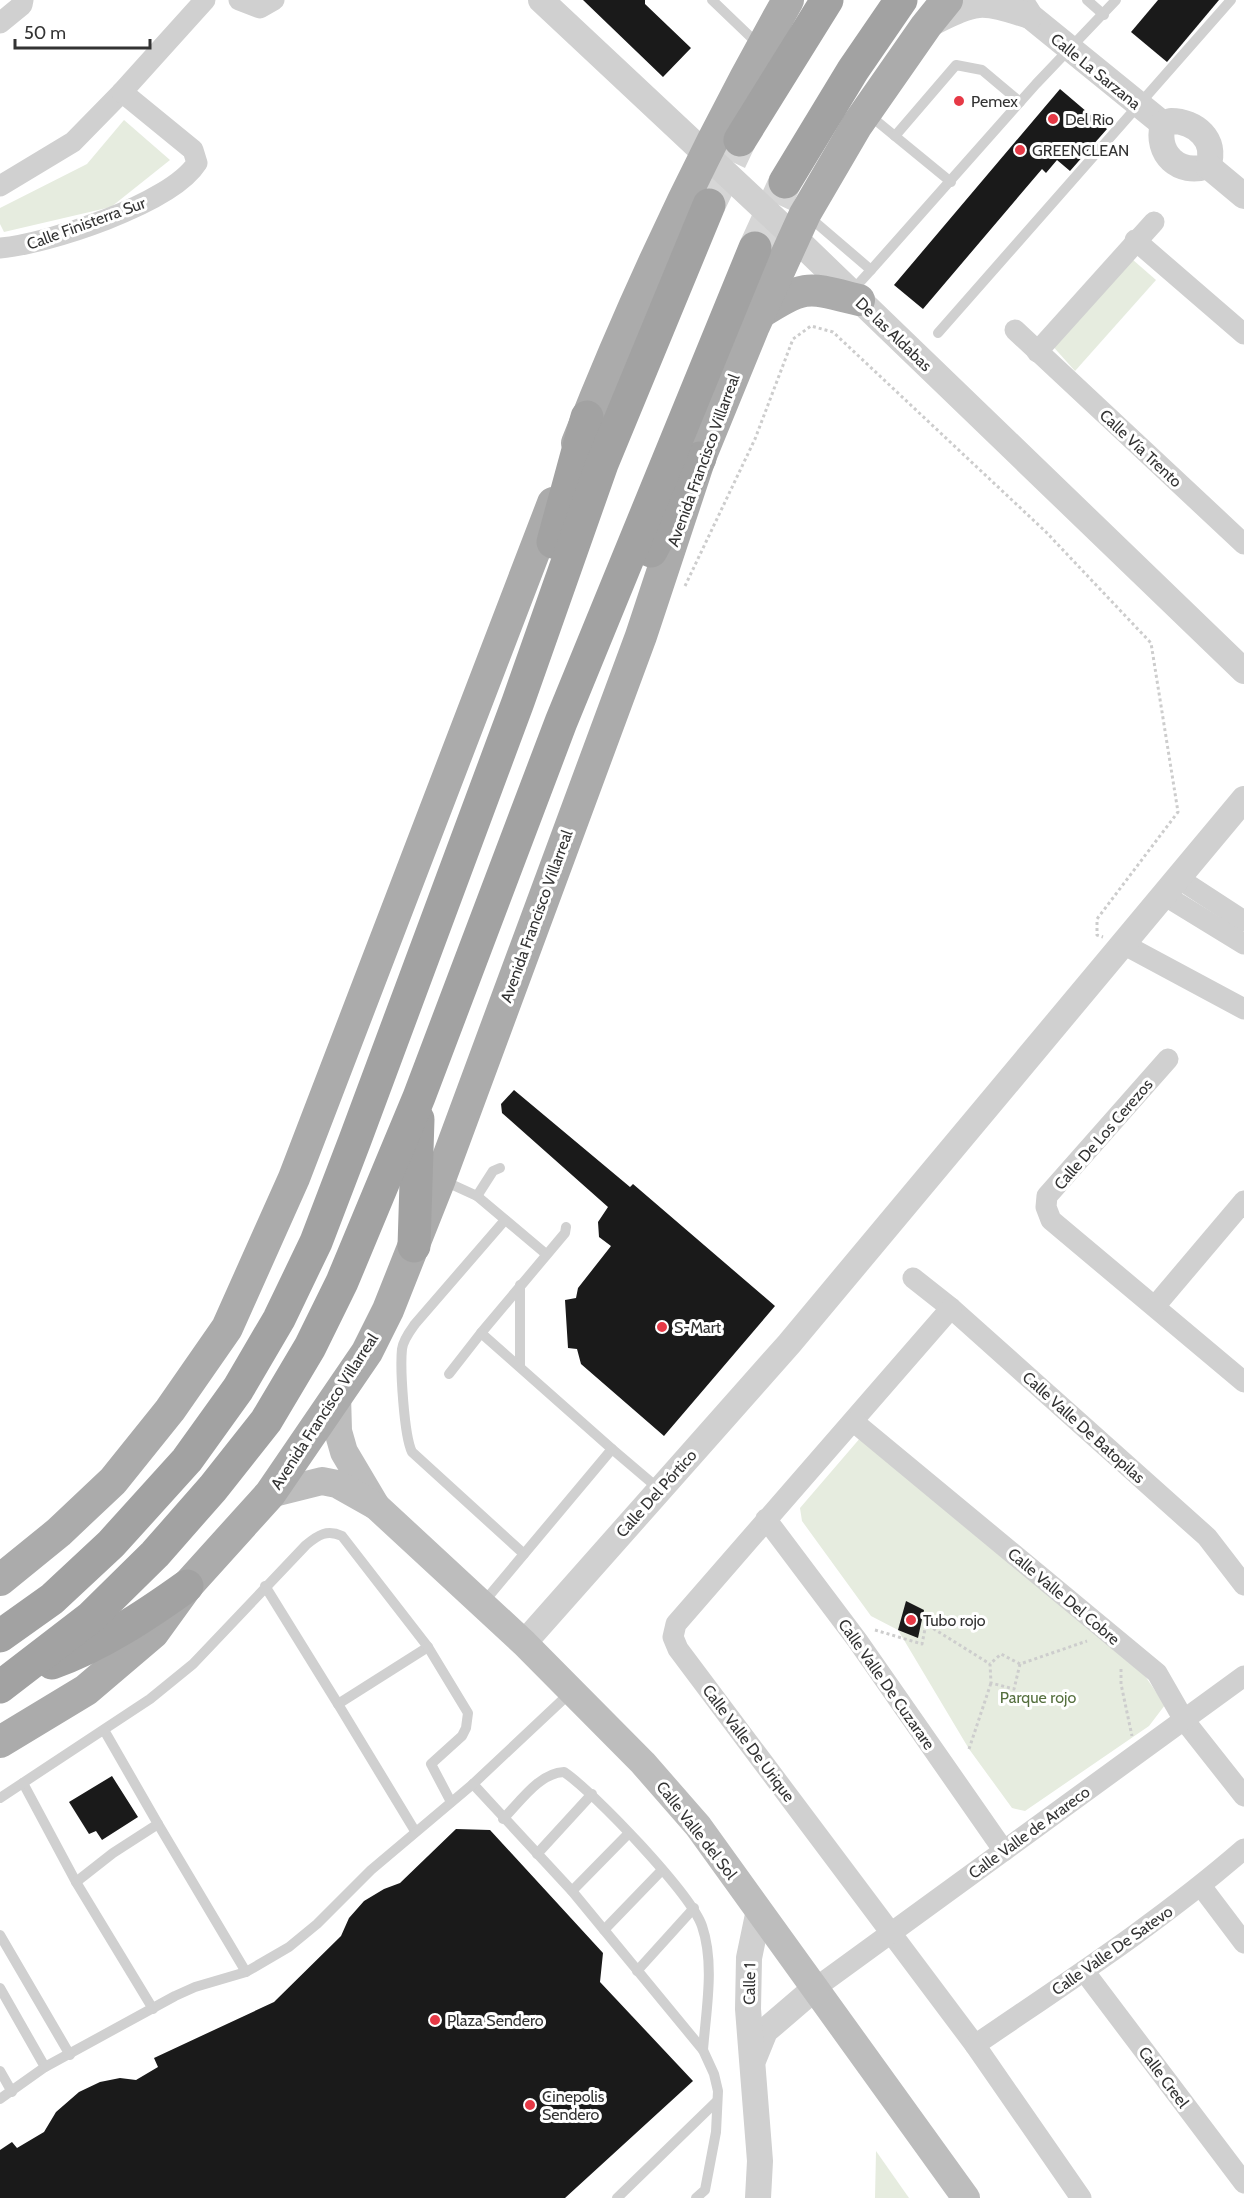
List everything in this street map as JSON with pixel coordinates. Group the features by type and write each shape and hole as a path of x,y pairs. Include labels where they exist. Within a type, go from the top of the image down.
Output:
{"highway":[{"path":"740,140 827,0"},
{"path":"785,182 853,70 901,0"},
{"path":"0,1636 52,1599 111,1544 187,1460 238,1389 279,1319 316,1242 518,702 602,464 709,205"},
{"name":"Avenida Francisco Villarreal","path":"7,1682 91,1617 155,1554 213,1488 266,1421 310,1347 342,1282 419,1097 561,722 756,248"},
{"path":"518,702 542,582 587,417"},
{"path":"561,722 700,458"},
{"path":"414,1246 419,1097"},
{"path":"7,1682 77,1654 156,1608 188,1586"}],"main road":[{"path":"0,1581 59,1532 113,1481 171,1410 227,1328 294,1178 612,354 704,153 788,0"},
{"name":"Avenida Francisco Villarreal","path":"0,1742 86,1690 130,1655 153,1633 188,1586 270,1494 367,1352 388,1310 440,1179 641,636 700,458 760,313 800,226 866,111 947,0"},
{"path":"760,313 791,293 813,288 855,296"},
{"name":"Calle Valle del Sol","path":"337,1395 338,1431 344,1452 376,1506"},
{"name":"Calle Valle del Sol","path":"270,1494 322,1481 338,1484 376,1506 524,1643 674,1797 759,1910 958,2192"}],"street":[{"path":"0,22 22,4 23,0"},
{"path":"0,186 73,142 122,92 205,0"},
{"path":"245,4 265,7 274,0"},
{"name":"De las Aldabas","path":"541,0 704,153 800,226 855,296 1244,671"},
{"name":"Calle La Sarzana","path":"926,26 976,2 993,2 1025,8 1069,48 1163,124"},
{"name":"Calle Finisterra Sur","path":"0,248 25,246 114,216 153,198 192,171 197,163 193,150 122,92"},
{"path":"1182,121 1200,130 1210,147 1211,158 1208,165 1191,169 1182,168 1168,158 1161,141 1163,124 1182,121"},
{"path":"1208,165 1244,196"},
{"path":"1037,352 1135,240 1154,222"},
{"path":"1135,240 1244,334"},
{"name":"Calle Vía Trento","path":"1015,330 1244,544"},
{"name":"Calle Del Pórtico","path":"524,1643 789,1344 1244,799"},
{"path":"1171,887 1244,921"},
{"path":"1171,887 1244,944"},
{"path":"1123,944 1244,1009"},
{"name":"Calle De Los Cerezos","path":"1168,1059 1047,1196 1046,1203 1051,1220 1156,1305 1244,1382"},
{"path":"1156,1305 1244,1201"},
{"name":"Calle Valle De Batopilas","path":"913,1278 951,1308 1207,1537 1244,1586"},
{"name":"Calle Valle De Urique","path":"951,1308 676,1624 673,1631 674,1642 975,2045 1081,2198"},
{"name":"Calle Valle Del Cobre","path":"854,1422 1157,1673 1184,1720 1244,1796"},
{"name":"Calle Valle De Cuzarare","path":"766,1520 842,1619 1004,1851"},
{"name":"Calle Valle de Arareco","path":"814,1989 889,1932 1244,1676"},
{"name":"Calle Valle De Satevo","path":"975,2045 1084,1971 1201,1886 1244,1849"},
{"path":"1201,1886 1244,1943"},
{"name":"Calle 1","path":"758,2198 760,2161 754,2059 748,2008 749,1958 759,1910"},
{"name":"Calle Creel","path":"1084,1971 1244,2183"},
{"name":"Calle 1","path":"754,2059 765,2031 814,1989"}],"lane":[{"path":"712,0 761,47"},
{"path":"1087,0 1104,15"},
{"path":"855,296 871,270 1069,48 1104,15 1116,0"},
{"path":"938,333 1231,0"},
{"path":"895,136 956,65 982,70 1020,102"},
{"path":"866,111 951,182"},
{"path":"800,226 871,270"},
{"path":"477,1196 493,1171 500,1168"},
{"path":"440,1179 477,1196 546,1254"},
{"path":"505,1220 415,1324 402,1348 407,1443 412,1452 524,1554"},
{"path":"449,1374 564,1233 566,1227"},
{"path":"520,1285 520,1366"},
{"path":"481,1333 659,1489"},
{"path":"483,1603 612,1449"},
{"path":"0,1798 150,1699 193,1664 265,1586 317,1536 327,1532 342,1536 428,1647 468,1713 466,1728 462,1736 431,1764 451,1802"},
{"path":"265,1586 415,1831"},
{"path":"338,1704 428,1647"},
{"path":"0,2099 45,2067 153,2009 195,1987 246,1972 289,1947 317,1924 371,1870 415,1831 473,1784 571,1692"},
{"path":"104,1730 246,1972"},
{"path":"503,1819 542,1780 555,1773 564,1772 592,1794 662,1870 694,1908 702,1926 707,1951 707,1998 703,2050"},
{"path":"23,1784 76,1882 153,2009"},
{"path":"473,1784 572,1891 703,2050 714,2074 717,2101 716,2132 705,2194 696,2198"},
{"path":"537,1854 592,1794"},
{"path":"76,1882 113,1853 158,1824"},
{"path":"572,1891 628,1834"},
{"path":"604,1930 662,1870"},
{"path":"637,1971 694,1908"},
{"path":"0,1935 70,2055"},
{"path":"0,1988 45,2067"},
{"path":"0,2071 12,2092"},
{"path":"617,2198 717,2101"}],"path":[{"path":"683,591 741,471 793,339 812,326 833,332 1046,532 1151,643 1178,812 1097,919 1097,935 1123,944"},
{"path":"842,1619 922,1644 926,1624 990,1664"},
{"path":"990,1664 1001,1654 1020,1664 1096,1638"},
{"path":"969,1749 991,1683 990,1664"},
{"path":"991,1683 1014,1689 1020,1664"},
{"path":"1121,1666 1121,1684 1132,1738"}],"green space":[{"path":"124,120 170,160 111,207 4,232 0,224 0,208 87,164"},
{"path":"1125,253 1156,280 1075,371 1050,343"},
{"name":"Parque rojo","path":"861,1437 1143,1673 1165,1705 1149,1726 1025,1811 1012,1808 969,1749 898,1630 871,1616 802,1521 800,1508"},
{"path":"876,2151 909,2198 875,2198"}],"building":[{"path":"583,0 645,0 645,4 691,48 663,77"},
{"path":"1158,0 1219,0 1167,62 1131,32"},
{"path":"1060,89 1107,129 1070,171 1057,160 1046,173 1042,169 923,309 894,285"},
{"name":"S-Mart","path":"514,1090 630,1187 633,1184 775,1306 664,1436 581,1364 577,1349 568,1348 565,1300 576,1298 578,1288 611,1246 599,1237 598,1222 608,1207 502,1113 501,1104"},
{"name":"Tubo rojo","path":"906,1601 924,1610 918,1638 898,1630"},
{"path":"112,1776 138,1817 102,1840 96,1831 89,1834 69,1802"},
{"name":"Plaza Sendero","path":"456,1829 490,1830 603,1953 600,1982 693,2081 565,2198 0,2198 0,2150 12,2142 17,2148 44,2132 56,2112 79,2092 100,2082 120,2078 136,2080 158,2067 154,2058 274,2002 341,1936 349,1918 364,1901 400,1883"}],"tunnel":[{"path":"709,205 740,140"},
{"path":"755,248 785,182"}],"place":[{"name":"Pemex","path":"959,101"},
{"name":"Del Rio","path":"1053,119"},
{"name":"GREENCLEAN","path":"1020,150"},
{"name":"S-Mart","path":"662,1327"},
{"name":"Tubo rojo","path":"911,1620"},
{"name":"Plaza Sendero","path":"435,2020"},
{"name":"Cinepolis Sendero","path":"530,2105"}]}
